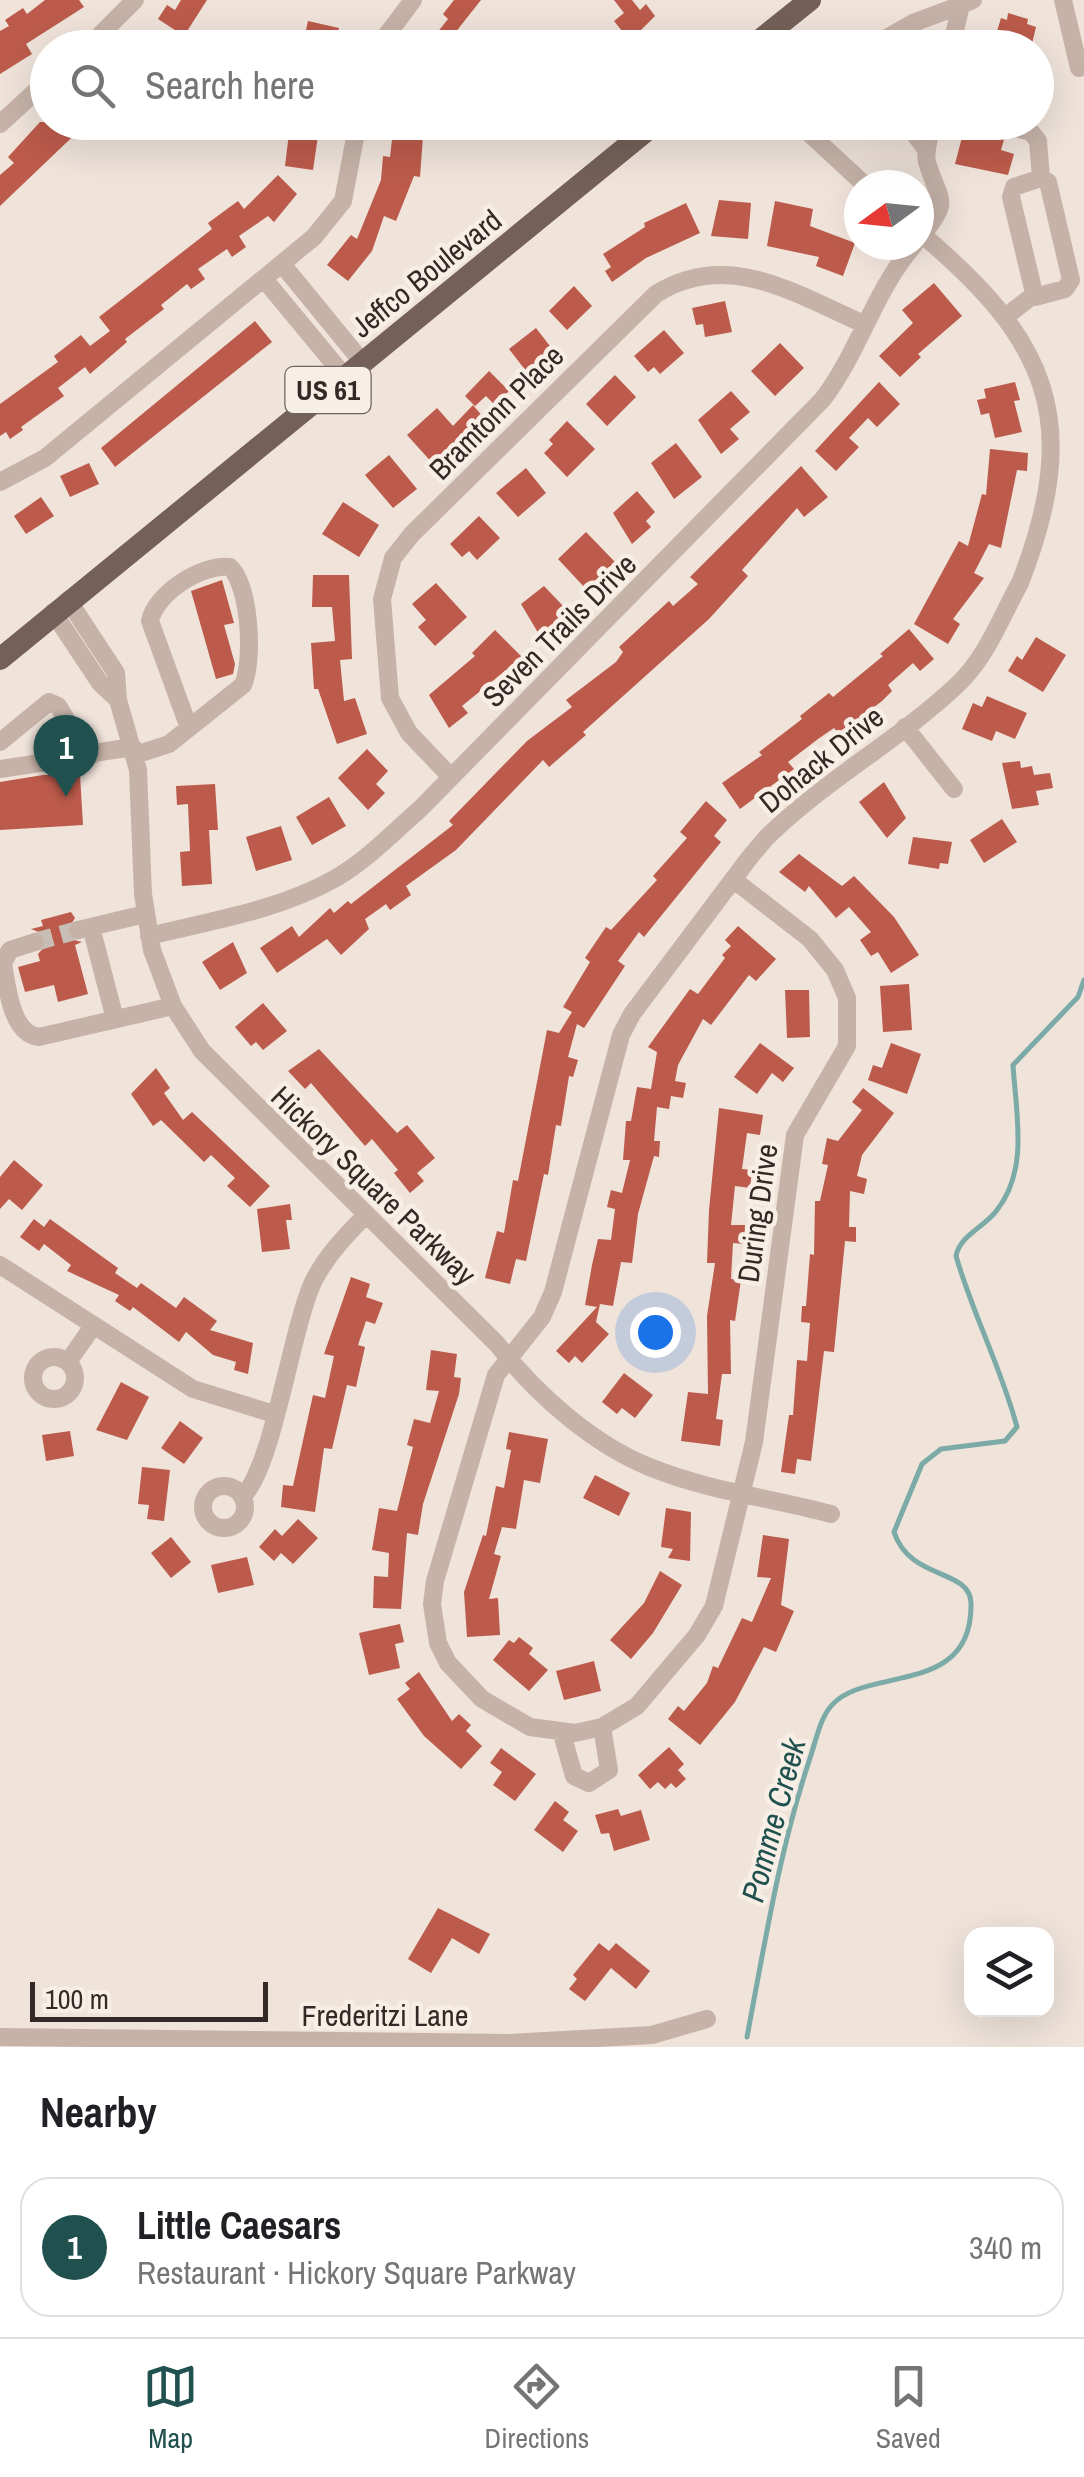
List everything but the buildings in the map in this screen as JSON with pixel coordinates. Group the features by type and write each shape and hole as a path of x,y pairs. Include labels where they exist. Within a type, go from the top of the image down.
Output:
{"main road":[{"path":"772,30 810,0"},
{"name":"Jeffco Boulevard","path":"0,659 635,140"}],"street":[{"path":"104,30 135,0"},
{"path":"390,30 413,0"},
{"path":"1063,0 1079,68"},
{"path":"897,30 967,3"},
{"path":"957,30 967,3"},
{"path":"0,124 30,96"},
{"path":"0,482 46,458 314,237 343,200 355,140"},
{"path":"816,140 849,170"},
{"name":"Seven Trails Drive","path":"918,140 933,170"},
{"path":"926,151 929,140"},
{"path":"1037,140 1042,178"},
{"name":"Seven Trails Drive","path":"934,173 942,195 940,212 934,219"},
{"path":"1009,314 1034,296 1065,289 1072,273 1048,182 1042,178"},
{"path":"1034,296 1011,197 1014,187 1042,178"},
{"name":"Dohack Drive","path":"562,1734 520,1723 482,1699 448,1664 433,1624 435,1580 492,1384 542,1317 552,1292 620,1035 780,824 954,688 983,652 1038,548 1056,501 1061,454 1052,387 1037,354 1009,314 934,251"},
{"name":"Seven Trails Drive","path":"149,936 248,912 339,876 450,777 811,412 840,374 900,260"},
{"path":"282,264 354,370"},
{"name":"Bramtonn Place","path":"450,777 409,733 390,698 382,599 393,558 412,534 656,294 672,283 706,273 744,275 864,324"},
{"path":"264,279 354,370"},
{"path":"0,768 168,744 189,728 243,685 249,671 249,632 238,576 230,567 196,573 153,609 150,622 189,728"},
{"name":"Hickory Square Parkway","path":"61,606 100,683 118,700 134,751 149,936 173,1006 202,1051 546,1398 619,1451 649,1467 831,1514"},
{"path":"0,742 49,702 58,706 82,751 92,755"},
{"path":"904,727 954,789"},
{"name":"During Drive","path":"602,1728 637,1706 705,1622 742,1494 762,1390 795,1135 840,1064 848,1024 842,981 823,953 734,880"},
{"path":"115,1019 85,929 145,914"},
{"path":"34,942 10,950 3,963 22,1031 38,1036 173,1006"},
{"path":"242,1497 254,1482 312,1284 334,1250 366,1215"},
{"path":"0,1265 194,1390 230,1404 274,1414"},
{"path":"68,1362 93,1326"},
{"path":"602,1728 609,1770 589,1784 574,1776 562,1734 602,1728"},
{"name":"Frederitzi Lane","path":"0,2037 509,2043 652,2036 707,2019"}],"waterway":[{"name":"Pomme Creek","path":"747,2037 782,1860 824,1717 847,1694 937,1667 955,1653 967,1633 971,1603 968,1592 961,1584 913,1559 894,1532 922,1464 941,1449 1005,1441 1017,1427 956,1256 962,1242 997,1210 1013,1177 1018,1140 1013,1065 1078,997 1084,980"}],"tunnel":[{"path":"35,942 78,930"}],"place":[{"name":"Little Caesars","path":"66,797"}]}
